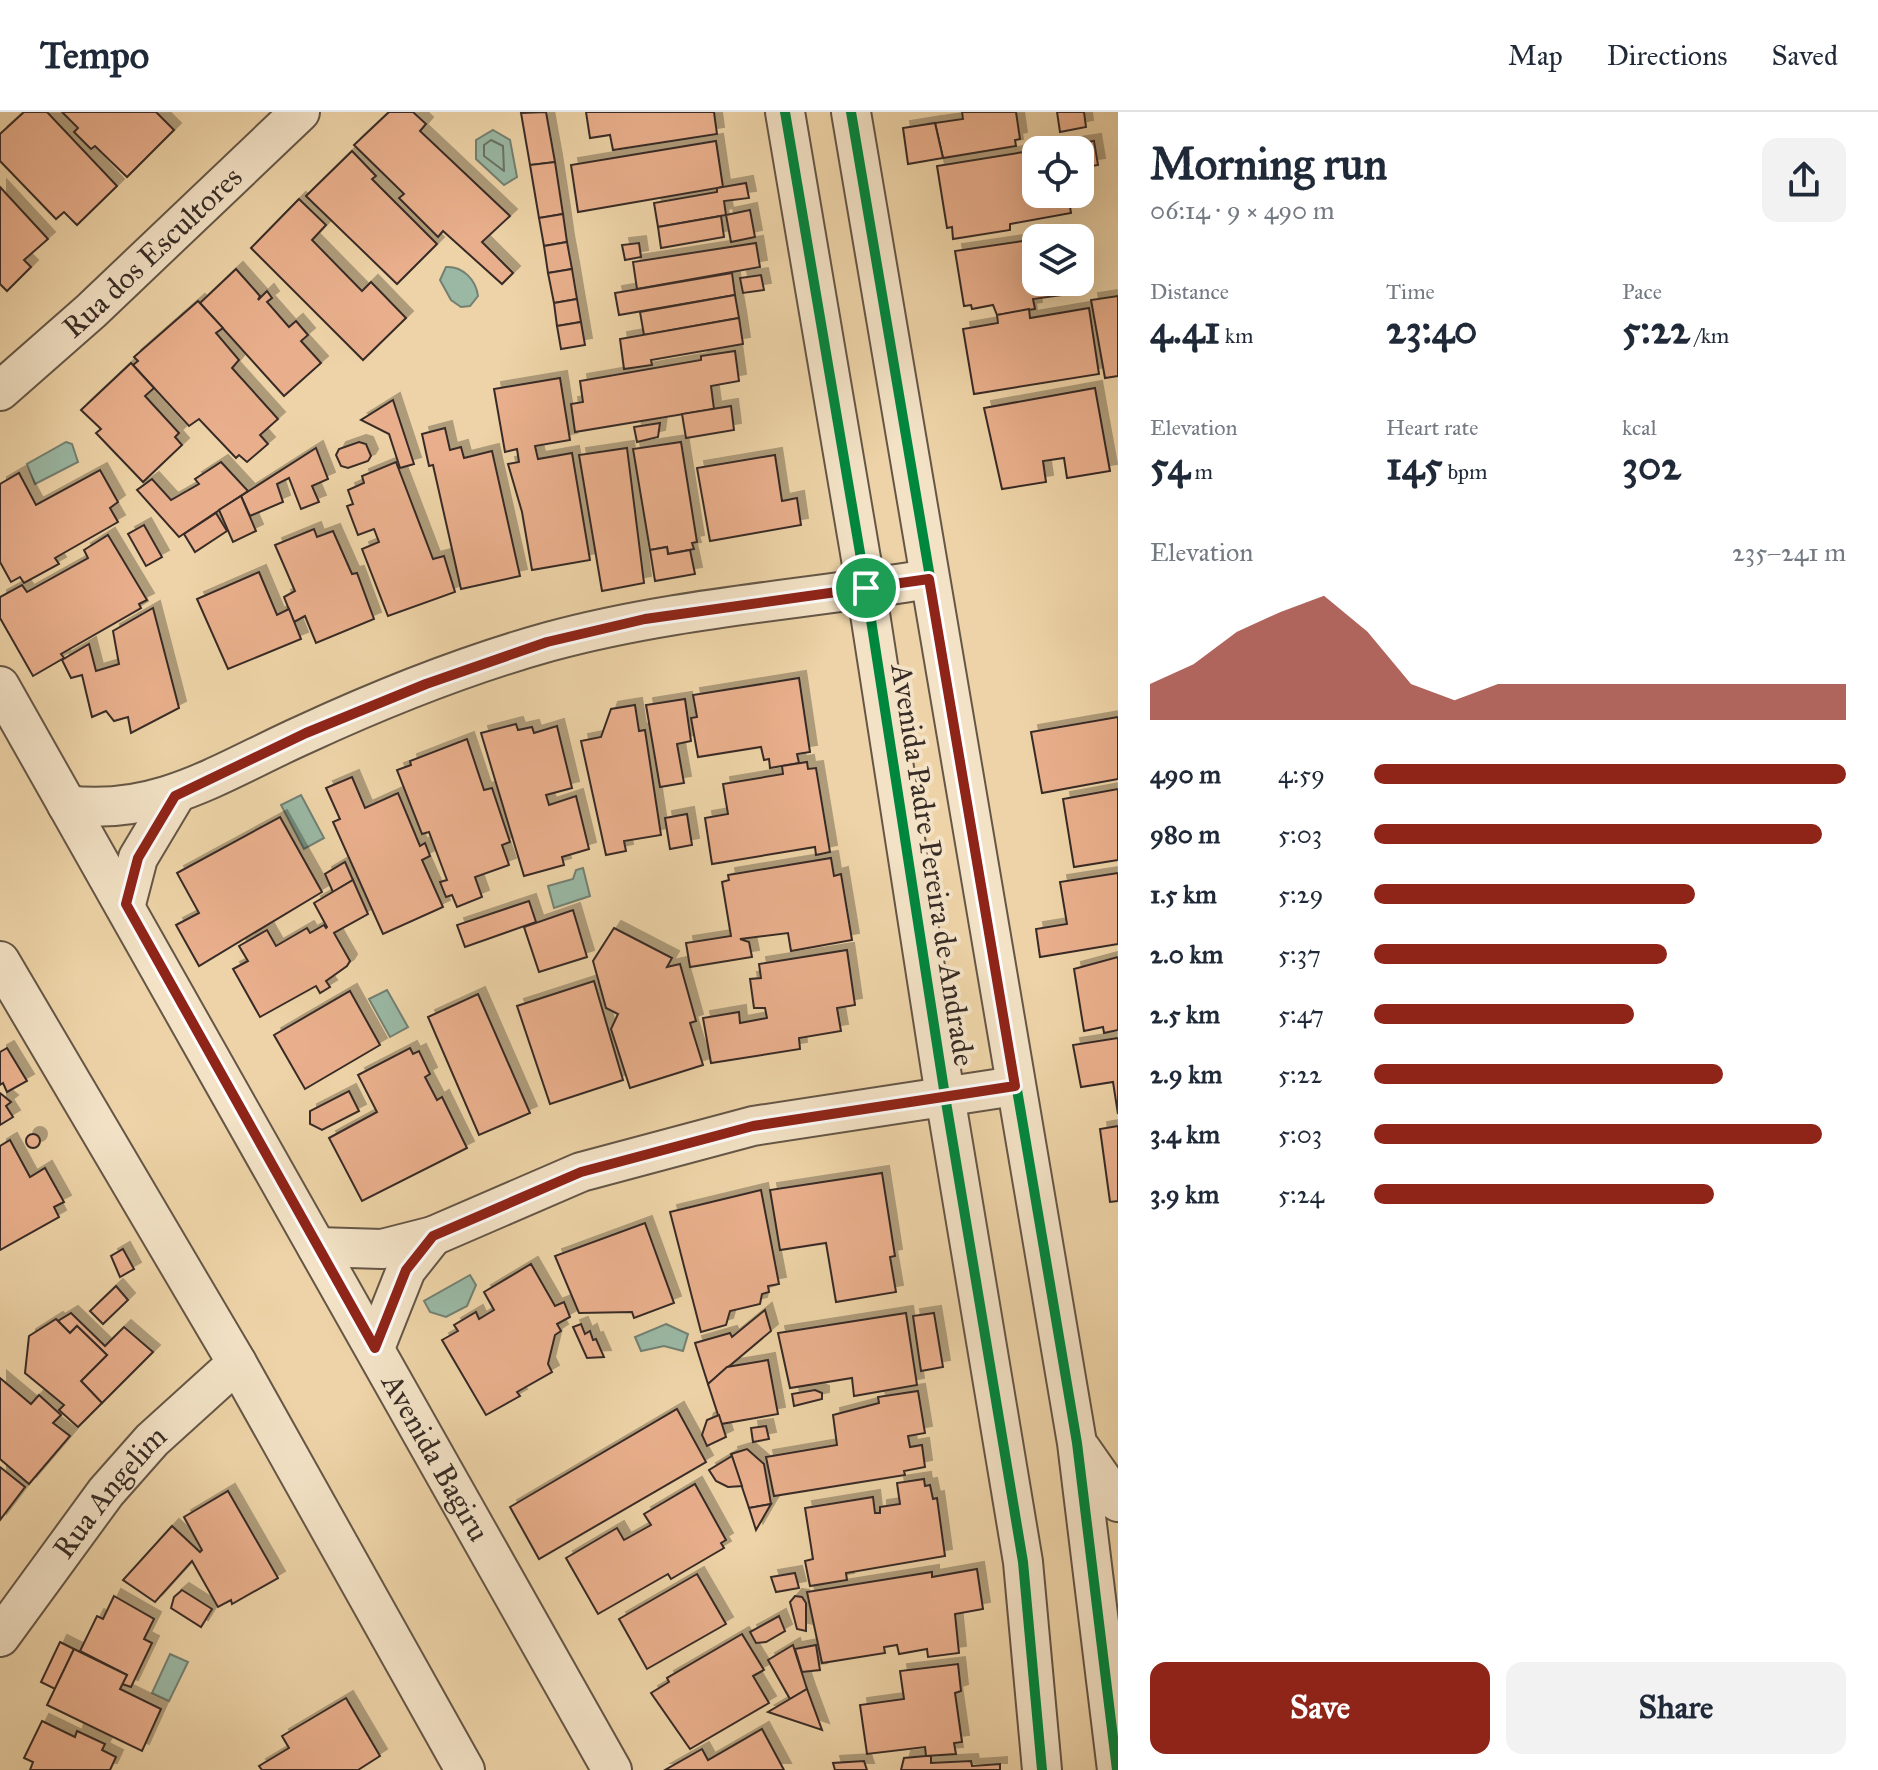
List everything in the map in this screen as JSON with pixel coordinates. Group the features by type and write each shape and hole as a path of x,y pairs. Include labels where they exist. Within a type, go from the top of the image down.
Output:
{"street":[{"name":"Rua dos Escultores","path":"0,391 91,311 300,112"},
{"name":"Avenida Padre Pereira de Andrade","path":"785,112 866,588 945,1096 1023,1562 1042,1770"},
{"name":"Avenida Padre Pereira de Andrade","path":"851,112 1077,1443 1117,1770"},
{"path":"67,805 122,808 175,796 333,722 426,684 547,642 645,619 929,579"},
{"name":"Avenida Bagiru","path":"0,686 126,904 612,1770"},
{"path":"126,904 138,858 175,796"},
{"path":"0,961 237,1363 465,1770"},
{"path":"317,1247 382,1249 433,1236 581,1172 753,1126 1015,1086"},
{"path":"375,1348 406,1270 433,1236"},
{"name":"Rua Angelim","path":"0,1637 106,1492 152,1440 237,1363"},
{"path":"1077,1443 1118,1502"}],"water":[{"path":"493,130 510,140 517,177 504,185 476,159 476,140"},
{"path":"446,267 458,269 471,280 478,296 470,306 461,307 451,300 440,280"},
{"path":"66,442 72,444 78,462 35,484 27,464"},
{"path":"301,795 324,838 304,849 281,805"},
{"path":"583,868 590,896 554,908 548,886 573,879 576,870"},
{"path":"387,990 408,1027 390,1037 369,999"},
{"path":"470,1275 476,1285 467,1306 446,1317 430,1312 424,1301"},
{"path":"666,1324 688,1334 683,1351 664,1346 641,1351 635,1337"},
{"path":"170,1654 188,1662 169,1701 152,1693"}],"building":[{"path":"24,112 47,112 117,186 77,225 64,212 56,219 0,161 0,134"},
{"path":"62,112 156,112 174,130 127,177 95,146 91,149 74,132 78,128"},
{"path":"389,112 413,112 426,124 420,131 510,216 482,242 513,273 502,284 443,231 438,237 399,198 404,194 354,145"},
{"path":"546,112 555,162 530,165 521,113"},
{"path":"586,112 714,112 717,134 613,150 610,135 590,138"},
{"path":"962,112 1016,112 1020,139 1015,140 1016,146 943,158 935,123 963,119"},
{"path":"1057,112 1084,112 1086,127 1060,132"},
{"path":"935,123 943,158 908,164 903,128"},
{"path":"716,141 723,187 578,212 571,165"},
{"path":"1094,141 1098,165 1094,166"},
{"path":"352,151 376,176 372,179 437,244 397,284 306,196"},
{"path":"1022,152 1022,208 1070,208 1071,213 1010,224 1010,230 953,239 952,227 947,228 937,166"},
{"path":"555,162 563,214 539,218 530,165"},
{"path":"746,183 749,198 724,201 726,215 658,227 654,203 717,192 717,188"},
{"path":"0,187 48,239 24,260 31,267 7,291 0,284"},
{"path":"299,199 326,225 312,240 362,291 371,282 406,318 363,360 251,248"},
{"path":"750,210 755,237 731,242 726,215"},
{"path":"563,214 567,242 544,246 539,218"},
{"path":"721,216 724,237 661,248 658,227"},
{"path":"1022,241 1022,296 1055,296 1033,299 1035,309 997,315 993,305 972,309 971,305 964,306 955,251"},
{"path":"567,242 572,269 548,273 544,246"},
{"path":"639,243 641,257 625,260 622,245"},
{"path":"756,243 760,267 637,289 633,262"},
{"path":"236,269 260,296 258,300 267,291 272,298 267,302 289,327 296,321 308,335 301,341 321,363 284,396 200,303"},
{"path":"572,269 577,299 554,303 548,273"},
{"path":"732,273 735,295 619,315 615,293"},
{"path":"761,275 764,290 743,293 740,278"},
{"path":"735,295 739,318 644,335 640,312"},
{"path":"1118,296 1118,376 1105,378 1091,300"},
{"path":"577,299 581,322 557,326 554,303"},
{"path":"198,301 223,328 216,333 239,360 232,368 278,419 260,435 268,444 247,462 239,455 236,458 199,419 189,426 133,365 138,361 134,357"},
{"path":"1089,308 1099,374 974,394 963,329 998,323 997,315 1029,309 1030,318"},
{"path":"739,318 743,344 651,360 652,365 624,369 620,339"},
{"path":"581,322 585,345 561,349 557,326"},
{"path":"735,351 739,381 711,386 714,409 575,432 571,404 583,402 580,381"},
{"path":"131,363 154,388 145,396 179,433 175,437 182,445 143,482 96,433 101,429 81,410"},
{"path":"560,378 570,440 535,446 538,459 572,453 590,560 532,570 522,512 508,464 519,462 517,449 505,452 494,389"},
{"path":"1095,388 1110,471 1067,478 1064,458 1043,461 1046,482 1002,489 984,408"},
{"path":"393,400 414,464 400,468 389,434 361,420"},
{"path":"731,406 734,430 686,438 682,414"},
{"path":"660,423 658,437 637,442 634,427"},
{"path":"445,428 450,450 461,447 464,458 492,451 520,576 461,589 433,465 429,466 422,434"},
{"path":"359,442 366,444 371,456 368,461 348,468 341,466 336,455 339,449"},
{"path":"681,442 697,542 692,543 694,549 668,554 667,547 650,550 633,449"},
{"path":"316,448 328,479 312,486 319,502 301,509 289,478 277,484 283,502 250,516 241,496"},
{"path":"627,448 644,583 602,591 579,455"},
{"path":"775,455 782,501 797,498 801,525 710,541 697,468"},
{"path":"221,462 248,491 179,537 137,490 152,479 171,500 199,484 195,479"},
{"path":"396,462 433,559 444,556 455,592 388,616 362,549 379,542 374,529 358,535 347,506 353,504 348,490 364,483 362,476"},
{"path":"100,470 118,502 110,508 118,522 55,558 59,564 24,583 20,577 11,582 0,562 0,484 19,473 36,505"},
{"path":"241,496 256,531 233,542 219,510"},
{"path":"216,513 227,531 195,552 184,534"},
{"path":"144,525 162,557 146,566 128,534"},
{"path":"314,529 317,537 333,531 352,574 357,573 374,619 316,643 305,616 294,622 284,597 295,591 275,545"},
{"path":"108,535 147,600 139,604 141,608 61,654 64,658 33,676 0,618 0,597 22,585 27,592 88,558 84,550"},
{"path":"667,547 668,554 690,550 695,574 655,581 650,550"},
{"path":"259,572 277,615 289,609 301,639 228,669 197,599"},
{"path":"153,608 179,708 131,733 128,717 114,721 106,711 92,717 82,675 71,678 62,660 89,644 96,671 119,664 113,631"},
{"path":"799,678 810,752 797,754 799,763 770,768 769,759 764,760 761,747 698,757 691,718 697,717 693,695"},
{"path":"685,699 691,741 677,744 684,783 660,787 646,705"},
{"path":"635,705 639,731 645,730 661,835 624,841 626,851 606,855 581,741 601,737 611,709"},
{"path":"1118,717 1118,779 1042,793 1031,732"},
{"path":"516,724 518,730 532,727 534,733 557,726 572,788 546,795 549,805 576,796 589,849 562,857 564,865 524,876 481,733"},
{"path":"467,739 484,790 492,788 510,842 502,845 509,865 475,877 482,897 457,907 452,895 446,897 440,882 447,880 429,832 422,834 397,770 411,765 410,761"},
{"path":"807,762 808,769 816,768 830,852 816,855 815,847 712,864 705,818 728,814 723,784 783,774 782,766"},
{"path":"352,777 365,808 398,793 420,846 425,843 430,856 422,860 443,907 383,934 333,822 340,819 326,788"},
{"path":"1118,789 1118,860 1074,867 1063,799"},
{"path":"687,814 692,845 670,849 665,818"},
{"path":"280,817 322,892 199,966 176,925 199,913 177,873"},
{"path":"831,858 834,876 841,874 852,940 791,951 788,933 740,939 749,942 752,957 690,967 686,943 731,936 722,882 729,880 728,875"},
{"path":"345,862 353,880 333,892 325,874"},
{"path":"1118,873 1118,944 1040,957 1036,929 1067,924 1060,882"},
{"path":"353,880 368,914 334,933 350,961 347,966 326,981 330,987 320,993 316,986 260,1017 233,969 248,961 239,946 267,930 276,946 307,928 310,933 324,925 326,928 314,903"},
{"path":"529,901 536,922 465,947 457,925"},
{"path":"573,910 587,957 539,972 524,927"},
{"path":"614,928 672,958 667,967 680,964 696,1021 690,1023 703,1065 630,1088 611,1029 618,1014 606,1008 593,961"},
{"path":"847,950 855,1005 837,1008 841,1031 799,1038 800,1049 711,1063 703,1018 739,1012 740,1023 767,1018 765,1008 754,1008 750,979 761,978 759,964"},
{"path":"1118,957 1118,1030 1104,1033 1103,1027 1084,1031 1074,969"},
{"path":"594,981 623,1080 550,1104 517,1006"},
{"path":"350,991 380,1045 305,1089 274,1035"},
{"path":"478,994 530,1113 479,1135 428,1017"},
{"path":"1118,1038 1118,1114 1113,1082 1081,1087 1073,1045"},
{"path":"7,1048 27,1081 7,1092 3,1083 0,1085 0,1052"},
{"path":"410,1048 413,1054 419,1051 430,1074 425,1077 437,1100 442,1097 467,1148 362,1201 329,1138 377,1112 358,1075"},
{"path":"349,1091 359,1111 322,1130 310,1124 310,1111"},
{"path":"0,1093 11,1102 6,1106 13,1117 0,1125"},
{"path":"1118,1126 1118,1201 1110,1202 1100,1129"},
{"path":"33,1134 40,1141 33,1148 26,1141"},
{"path":"10,1140 30,1177 45,1168 64,1202 54,1207 59,1217 0,1250 0,1146"},
{"path":"882,1173 895,1256 890,1257 896,1292 836,1302 826,1243 780,1250 770,1190"},
{"path":"761,1190 779,1284 768,1286 769,1292 762,1294 760,1304 730,1311 726,1325 701,1332 670,1212"},
{"path":"645,1223 674,1303 634,1318 632,1312 579,1313 555,1256"},
{"path":"123,1249 134,1269 120,1277 111,1256"},
{"path":"531,1264 555,1306 564,1302 570,1317 557,1324 561,1331 555,1335 548,1364 552,1372 517,1392 520,1396 486,1415 442,1340 458,1331 454,1325 476,1312 479,1319 494,1310 484,1292"},
{"path":"116,1286 128,1300 103,1324 90,1311"},
{"path":"765,1310 771,1331 708,1384 695,1343 730,1333 732,1337"},
{"path":"71,1313 105,1346 124,1327 153,1352 102,1403 81,1381 107,1355 77,1326 70,1333 58,1321"},
{"path":"906,1313 917,1385 854,1396 852,1378 790,1388 778,1333"},
{"path":"934,1313 943,1367 921,1371 913,1316"},
{"path":"56,1319 70,1333 77,1326 107,1355 81,1381 102,1403 78,1427 59,1410 64,1405 25,1373 29,1336"},
{"path":"581,1324 585,1334 590,1331 593,1340 596,1339 604,1357 587,1358 573,1327"},
{"path":"768,1360 778,1414 721,1424 708,1384 727,1367"},
{"path":"0,1378 31,1404 39,1395 61,1415 53,1423 70,1436 29,1484 0,1459"},
{"path":"815,1390 822,1393 822,1399 794,1406 792,1394"},
{"path":"918,1391 925,1433 908,1436 910,1447 922,1445 925,1467 904,1471 905,1475 774,1496 766,1457 837,1445 833,1415 879,1403 878,1397"},
{"path":"677,1409 706,1462 539,1559 510,1507"},
{"path":"719,1415 726,1437 707,1446 702,1435 707,1420"},
{"path":"766,1426 769,1439 753,1442 751,1428"},
{"path":"747,1449 764,1464 771,1504 749,1508 731,1454"},
{"path":"732,1456 742,1486 728,1487 716,1481 709,1470"},
{"path":"0,1467 25,1487 0,1520"},
{"path":"924,1479 925,1486 930,1485 933,1499 937,1498 945,1556 846,1573 847,1580 810,1586 805,1561 813,1559 805,1508 873,1497 875,1513 880,1513 880,1507 900,1504 897,1483"},
{"path":"695,1484 726,1540 721,1543 724,1548 671,1579 668,1574 598,1614 566,1558 617,1528 624,1540 651,1525 644,1514"},
{"path":"228,1491 278,1578 232,1604 231,1600 218,1607 192,1561 155,1602 123,1580 172,1526 200,1552 202,1550 184,1517"},
{"path":"771,1504 756,1530 749,1508"},
{"path":"977,1569 983,1609 955,1614 959,1653 928,1657 927,1649 899,1654 897,1645 884,1647 885,1653 822,1663 807,1592 932,1572 932,1577"},
{"path":"795,1573 799,1588 776,1592 771,1577"},
{"path":"697,1574 726,1624 647,1669 619,1619"},
{"path":"182,1590 212,1609 201,1627 171,1608 174,1597"},
{"path":"114,1596 154,1619 144,1639 152,1643 131,1687 122,1684 127,1675 80,1651 97,1616 103,1619"},
{"path":"795,1596 802,1597 806,1603 806,1631 797,1629 790,1602"},
{"path":"779,1616 785,1631 766,1642 756,1643 750,1632"},
{"path":"742,1634 764,1670 753,1676 769,1703 690,1749 651,1693 669,1682 667,1678"},
{"path":"60,1642 74,1649 55,1689 41,1682"},
{"path":"793,1645 807,1689 790,1699 768,1660"},
{"path":"816,1645 820,1670 802,1672 795,1649"},
{"path":"74,1649 127,1675 120,1689 161,1709 142,1751 47,1705"},
{"path":"958,1664 961,1691 955,1693 962,1742 954,1743 956,1754 926,1756 925,1747 867,1754 860,1705 904,1699 900,1671"},
{"path":"807,1689 822,1730 768,1712 790,1699"},
{"path":"346,1698 380,1756 358,1770 262,1770 259,1766 289,1748 282,1736"},
{"path":"42,1721 75,1737 77,1731 105,1744 102,1750 116,1757 110,1770 30,1770 33,1762 24,1758"},
{"path":"762,1729 784,1770 665,1770 702,1749 708,1760"},
{"path":"931,1756 931,1763 971,1761 972,1766 1000,1764 1000,1770 901,1770 904,1758"},
{"path":"864,1761 867,1770 835,1770 833,1763"}],"cycle path":[{"path":"785,112 866,588 945,1096 1023,1562 1042,1770"},
{"path":"851,112 1077,1443 1117,1770"}],"route":[{"path":"929,579 1015,1086 753,1126 581,1172 433,1236 406,1270 390,1303 375,1348 126,904 138,858 154,827 175,796 306,733 426,684 547,642 645,619 866,588 929,579"}]}
